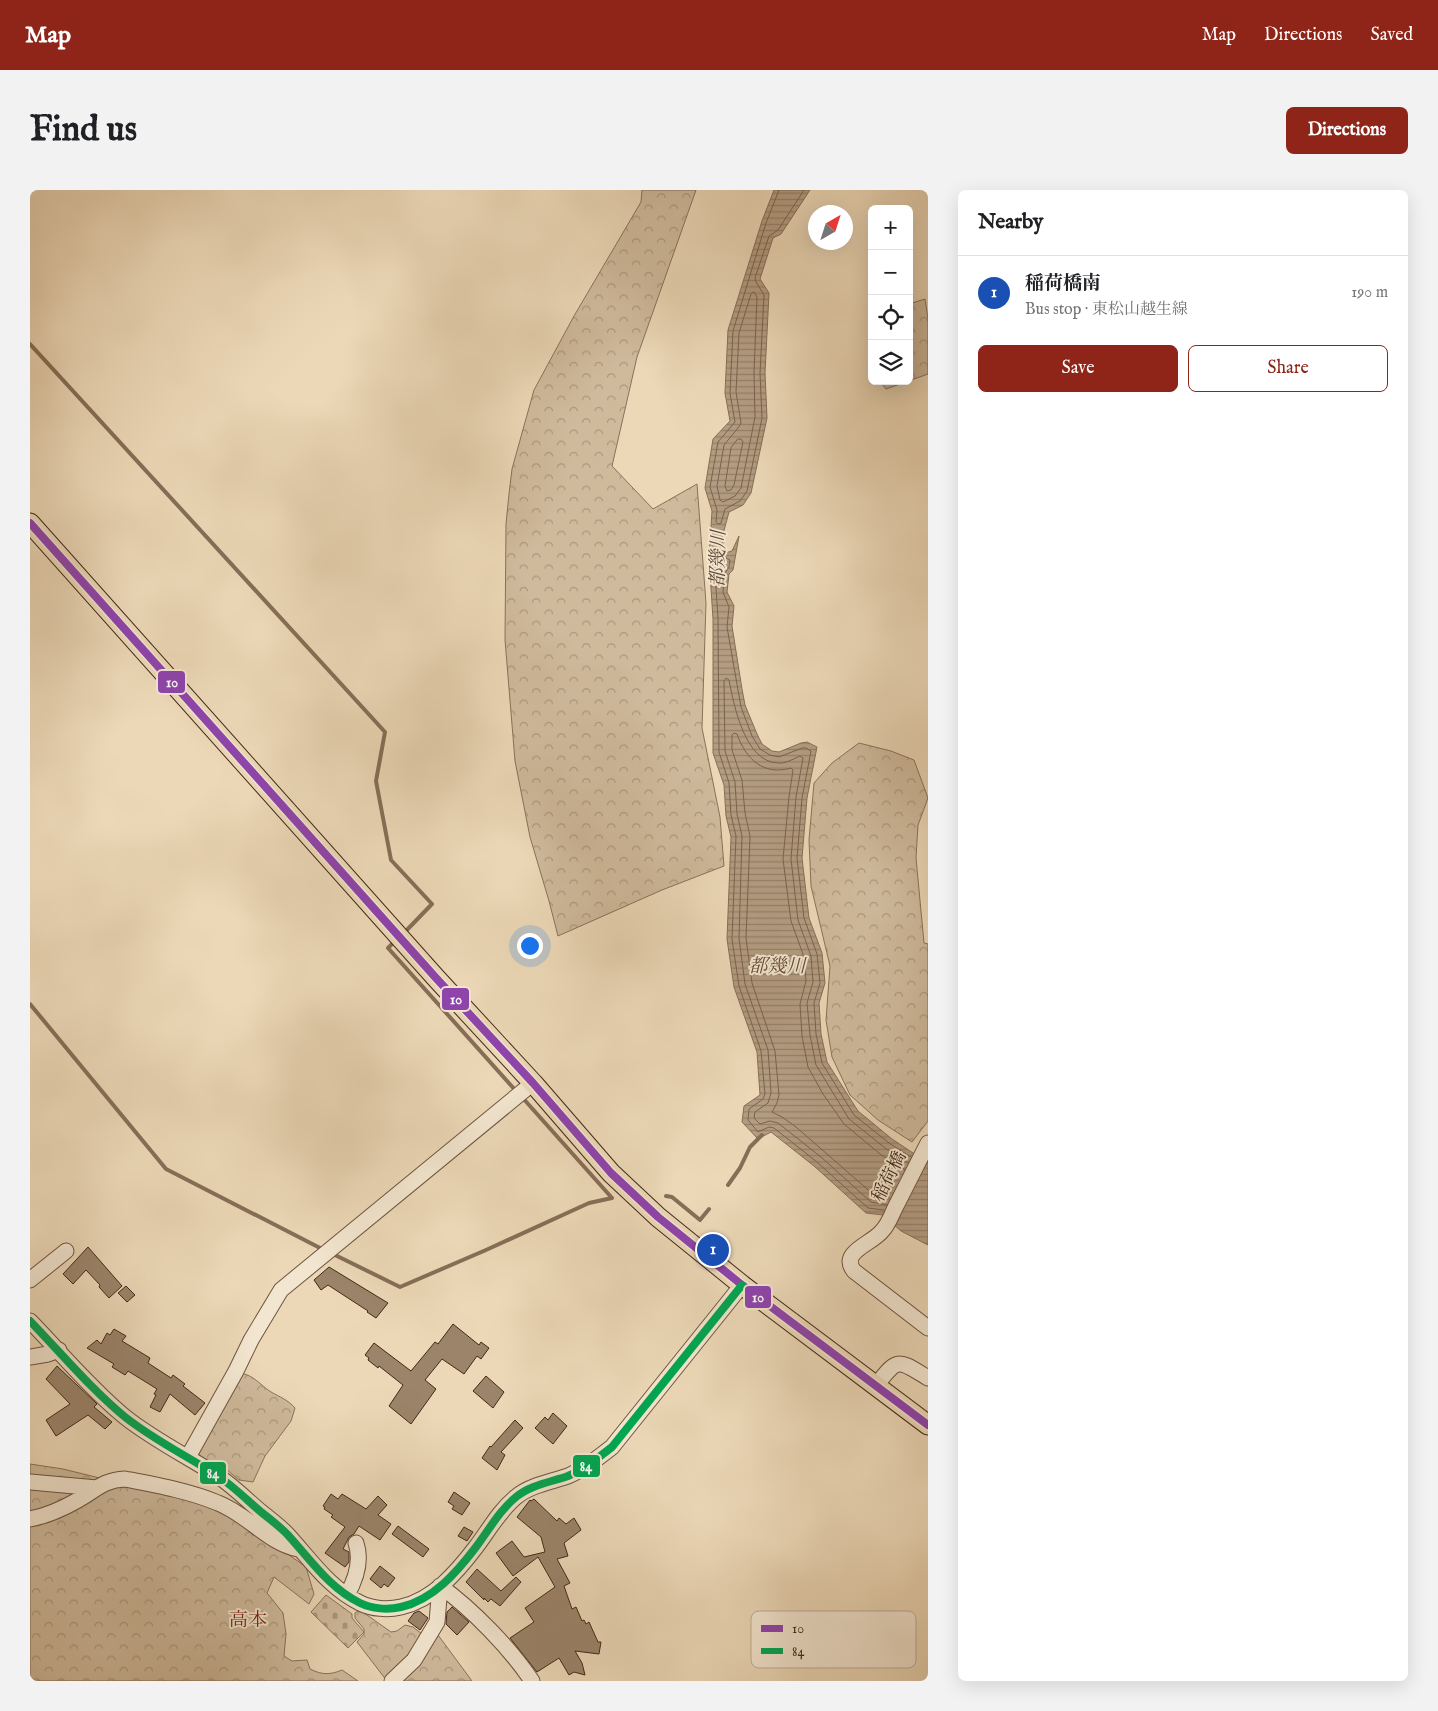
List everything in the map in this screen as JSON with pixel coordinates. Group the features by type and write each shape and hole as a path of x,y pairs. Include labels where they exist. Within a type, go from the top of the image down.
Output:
{"main road":[{"path":"30,524 436,978 533,1083 611,1173 658,1217 742,1285 928,1425"}],"street":[{"path":"188,1457 251,1340 281,1290 533,1083"},
{"name":"稲荷橋","path":"928,1143 884,1229 873,1240 856,1251 849,1260 849,1264 854,1271 928,1328"},
{"path":"30,1280 66,1251"},
{"path":"30,1321 97,1391 126,1417 152,1436 219,1477 238,1492 285,1532 318,1571 347,1595 361,1604 373,1608 399,1607 413,1604 427,1597 440,1586 476,1548 501,1512 518,1495 581,1469 612,1447 742,1285"},
{"path":"30,1357 59,1350"},
{"path":"875,1386 891,1366 895,1364 906,1365 928,1378"},
{"path":"30,1519 39,1518 77,1501 112,1479 125,1479 220,1503 291,1548 302,1550"},
{"path":"30,1482 97,1488"},
{"path":"347,1595 359,1563 356,1543"},
{"path":"392,1681 414,1660 437,1622 440,1586"},
{"path":"440,1586 489,1630 520,1664 532,1681"}],"green space":[{"path":"642,190 696,190 637,357 612,466 653,509 697,484 706,603 702,728 720,817 724,866 662,890 558,936 530,837 515,761 505,640 506,524 509,494 512,469 534,390 574,316 641,202"},
{"path":"925,299 928,319 928,374 913,380 913,303"},
{"path":"883,385 897,385 886,389"},
{"path":"859,743 891,751 914,760 928,798 918,825 916,858 924,943 928,944 928,1121 912,1142 878,1120 850,1095 832,1057 826,1020 830,966 811,886 809,840 814,783 832,763"},
{"path":"240,1373 253,1378 295,1408 291,1421 265,1456 253,1482 239,1480 226,1469 216,1468 198,1454"},
{"path":"30,1464 63,1469 193,1501 240,1520 306,1567 314,1594 309,1604 274,1577 267,1593 283,1613 286,1634 284,1656 292,1661 307,1660 310,1669 322,1673 334,1673 342,1670 358,1681 30,1681"},
{"path":"326,1595 352,1614 352,1618 364,1632 348,1648 311,1612"},
{"path":"360,1610 391,1632 397,1631 405,1625 413,1627 422,1634 438,1635 472,1681 387,1681 357,1642 364,1634 364,1629 355,1618 355,1613"}],"water":[{"name":"都幾川","path":"774,190 810,190 781,234 773,238 760,279 769,293 765,373 767,418 751,493 743,505 729,512 722,538 725,553 732,551 739,536 733,570 729,574 727,592 734,606 732,626 745,705 762,744 772,751 779,752 807,742 817,747 807,798 802,858 809,918 822,953 825,983 819,1003 821,1034 827,1062 858,1111 892,1139 928,1163 928,1245 901,1231 883,1215 866,1213 814,1166 771,1132 758,1139 742,1122 744,1106 760,1095 757,1052 734,987 727,939 731,837 726,816 724,785 713,753 713,619 709,558 712,511 705,488 713,439 730,421 725,393 728,330 762,221"}],"building":[{"path":"88,1247 122,1286 109,1298 86,1270 73,1284 63,1274"},
{"path":"329,1267 388,1303 376,1318 328,1285 321,1290 314,1280"},
{"path":"126,1286 135,1295 127,1302 118,1293"},
{"path":"453,1324 479,1345 481,1342 489,1348 481,1359 477,1356 464,1374 442,1359 425,1380 436,1389 411,1424 389,1406 403,1385 379,1366 378,1368 365,1355 374,1343 411,1371 435,1342 438,1344"},
{"path":"114,1329 126,1336 122,1341 150,1358 148,1363 171,1378 173,1375 185,1384 183,1386 205,1403 195,1415 170,1394 160,1412 150,1407 157,1389 128,1371 125,1375 112,1367 114,1364 87,1348 97,1340 101,1344 107,1333 110,1335"},
{"path":"57,1366 97,1404 94,1407 112,1422 105,1429 88,1415 56,1436 46,1420 70,1404 46,1379"},
{"path":"486,1376 504,1392 493,1408 473,1391"},
{"path":"553,1413 567,1426 553,1444 535,1428 545,1417 548,1420"},
{"path":"515,1420 523,1428 501,1452 505,1455 497,1470 482,1458 490,1446"},
{"path":"454,1492 470,1503 462,1515 452,1509 454,1506 448,1502"},
{"path":"331,1494 338,1499 342,1494 366,1509 378,1496 387,1505 378,1515 391,1524 380,1540 359,1526 354,1534 349,1537 343,1549 349,1552 349,1562 345,1567 325,1553 345,1527 331,1517 333,1515 324,1509 325,1507 323,1506"},
{"path":"534,1499 557,1521 559,1518 566,1524 574,1518 581,1530 564,1543 568,1556 557,1559 570,1583 564,1586 572,1609 576,1607 582,1621 584,1620 586,1624 589,1622 598,1642 601,1642 599,1654 575,1651 582,1663 585,1675 574,1672 569,1675 559,1658 537,1672 510,1638 534,1622 525,1608 555,1587 538,1557 513,1576 496,1553 512,1541 524,1557 545,1552 541,1537 517,1517 530,1500"},
{"path":"398,1526 429,1549 423,1557 392,1534"},
{"path":"464,1527 473,1532 467,1541 458,1536"},
{"path":"380,1566 395,1578 388,1587 384,1584 381,1588 370,1579"},
{"path":"477,1569 501,1591 516,1577 521,1582 500,1606 491,1599 488,1602 484,1598 484,1600 466,1582"},
{"path":"452,1607 469,1622 457,1635 446,1624 447,1612"},
{"path":"419,1611 428,1618 420,1630 408,1621 414,1613"}],"waterway":[{"path":"30,344 385,732 376,781 391,860 432,904 403,934"},
{"path":"396,940 388,948 516,1091"},
{"path":"30,1004 166,1169 324,1250"},
{"path":"521,1096 612,1198"},
{"path":"728,1185 740,1168 750,1147 762,1135"},
{"path":"666,1196 672,1197 700,1220 709,1209"},
{"path":"331,1253 400,1287 589,1203 612,1198"}],"transit line":[{"name":"10","path":"30,523 436,978 533,1083 611,1173 658,1217 742,1285 928,1425"},
{"name":"84","path":"30,1321 112,1406 147,1433 229,1484 284,1531 320,1572 349,1597 375,1608 391,1608 413,1603 434,1592 469,1556 504,1508 516,1497 534,1487 574,1473 612,1447 742,1285"}],"place":[{"name":"稲荷橋南","path":"713,1250"}],"district":[{"name":"高本","path":"248,1621"}]}
